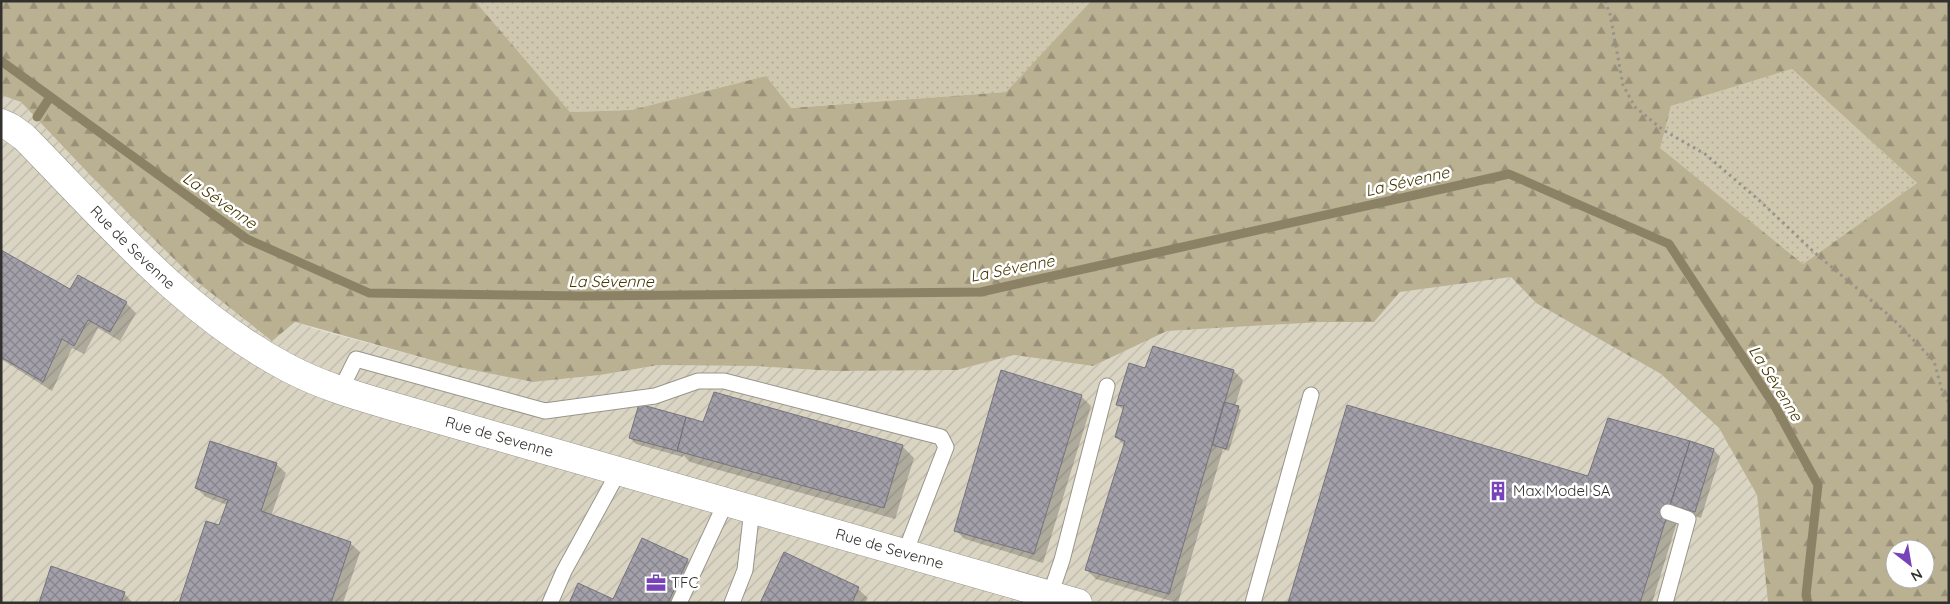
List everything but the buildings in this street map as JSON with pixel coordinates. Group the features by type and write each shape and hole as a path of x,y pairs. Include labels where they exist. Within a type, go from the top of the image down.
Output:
{"street":[{"name":"Rue de Sevenne","path":"1,123 24,136 144,259 190,302 222,327 289,369 340,391 905,553 1049,599 1078,603"}],"lane":[{"path":"340,391 356,359 545,411 655,396 698,381 724,381 941,437 946,447 905,553"},
{"path":"1049,599 1062,560 1107,386"},
{"path":"1254,603 1311,395"},
{"path":"550,603 564,571 619,471"},
{"path":"679,603 726,502"},
{"path":"732,603 745,570 752,509"},
{"path":"1665,603 1688,519 1668,512"}],"path":[{"path":"1605,1 1610,14 1623,85 1635,107 1664,130 1705,154 1760,201 1815,253 1891,316 1934,361 1943,394 1949,403"}],"shaded area":[{"path":"475,1 1091,1 1006,92 790,108 766,76 631,110 570,112"},
{"path":"1792,69 1917,183 1803,264 1659,148 1671,106"},
{"path":"1,95 21,102 91,176 196,281 315,329 453,366 533,382 600,375 659,365 756,366 834,371 957,370 1014,355 1093,366 1167,331 1321,322 1374,322 1400,292 1511,277 1536,303 1661,374 1719,428 1757,495 1768,603 1,603"}],"green space":[{"path":"1,1 475,1 570,112 631,110 766,76 791,108 1006,92 1091,1 1949,1 1949,603 1768,603 1757,495 1719,428 1661,374 1536,303 1511,277 1400,292 1374,322 1321,322 1167,331 1093,366 1014,355 957,370 834,371 756,366 659,365 600,375 533,382 453,366 295,322 272,341 196,281 91,176 21,102 1,95","holes":["1792,69 1917,183 1803,264 1660,148 1671,106"]}],"waterway":[{"name":"La Sévenne","path":"1,61 247,239 369,293 580,296 981,292 1509,174 1669,244 1776,408 1818,485 1806,595 1808,603"},
{"path":"37,117 50,97"}],"place":[{"name":"Max Model SA","path":"1498,491"},
{"name":"TFC","path":"656,583"}]}
